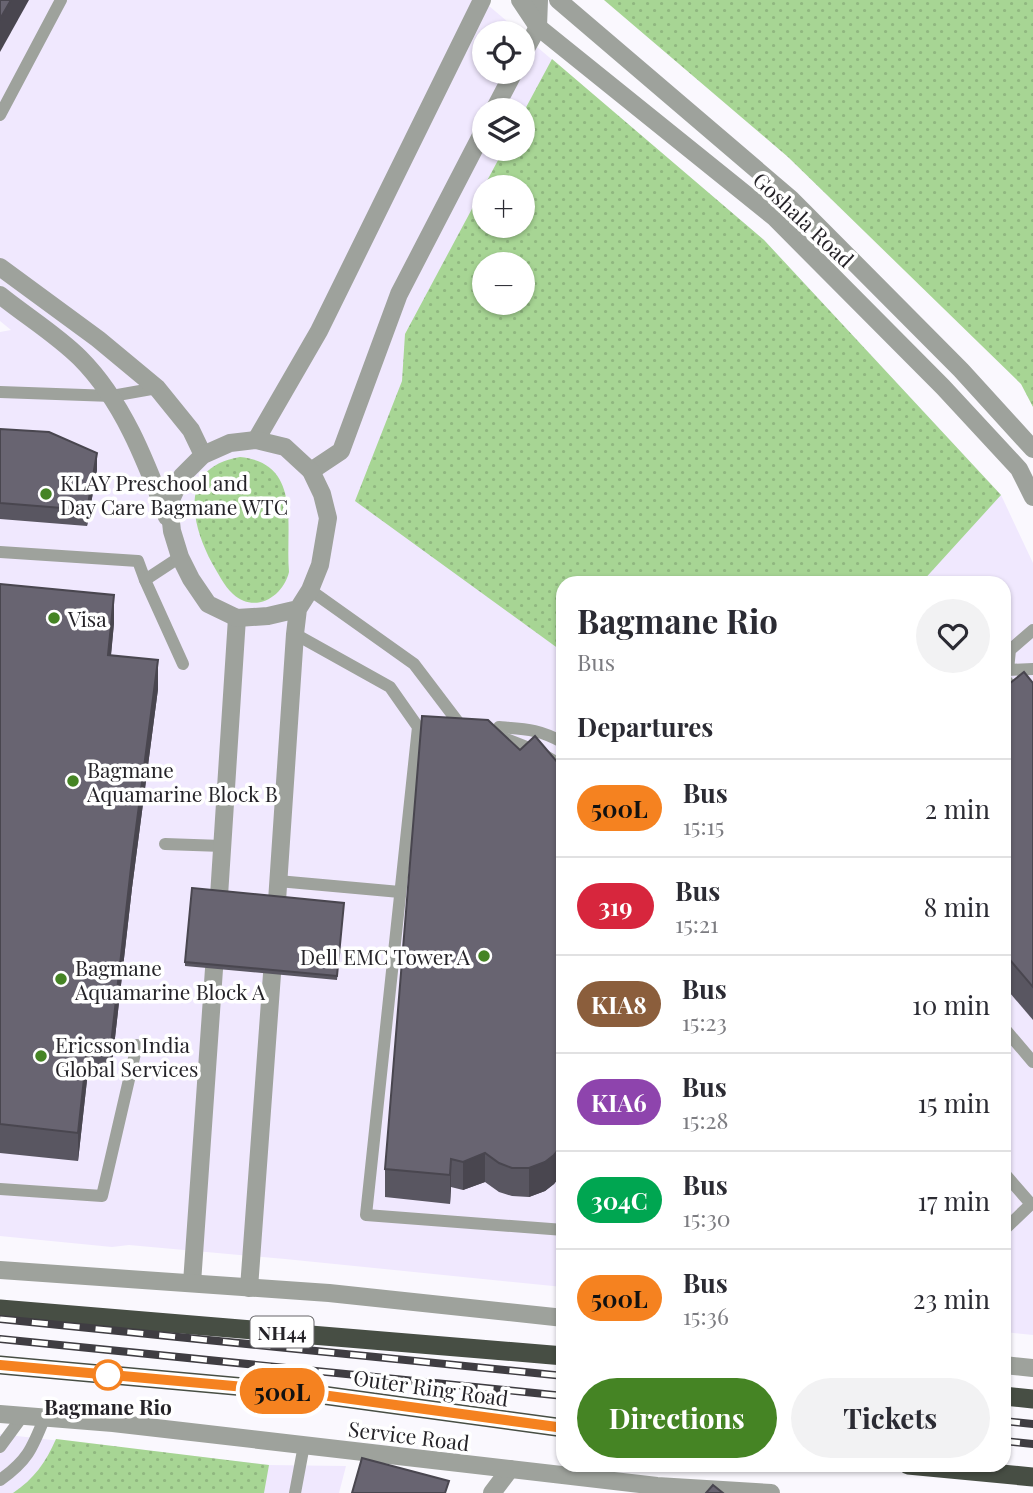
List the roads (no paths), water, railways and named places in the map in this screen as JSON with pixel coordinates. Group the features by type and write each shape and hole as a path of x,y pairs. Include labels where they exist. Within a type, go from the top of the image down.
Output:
{"highway":[{"name":"Outer Ring Road","path":"0,1309 556,1355"},
{"name":"Outer Ring Road","path":"0,1365 300,1392 556,1427"},
{"path":"1011,1397 1033,1399"},
{"path":"981,1472 1033,1477"}],"street":[{"path":"256,440 319,331 482,0"},
{"name":"Goshala Road","path":"520,0 538,27 775,217 943,387 1026,464 1033,497"},
{"path":"535,32 538,27 539,0"},
{"name":"Goshala Road","path":"558,0 791,199 961,370 1033,449"},
{"path":"312,471 341,451 399,294 472,153"},
{"path":"0,267 98,339 157,388 191,430 203,455"},
{"path":"0,295 80,358 112,396 155,485 180,557 208,604 237,618 268,616 298,609"},
{"path":"172,531 170,504 182,476 203,455 230,443 256,440 285,447 312,471 322,494 328,518 320,565 310,590 298,609 295,634 277,901"},
{"path":"219,895 237,618"},
{"path":"192,1283 214,969"},
{"path":"249,1288 272,974"},
{"path":"0,1270 329,1293 556,1317"},
{"path":"1011,1366 1033,1368"},
{"name":"Service Road","path":"0,1414 113,1423 657,1486 771,1493"},
{"path":"492,1493 510,1469"}],"lane":[{"path":"0,115 61,0"},
{"path":"0,392 112,396 157,388"},
{"path":"0,552 138,561 183,664"},
{"path":"145,580 180,557"},
{"path":"310,590 414,664 458,722"},
{"path":"1011,648 1033,630"},
{"path":"295,634 390,687 424,726 400,892 366,1215 556,1229"},
{"path":"1011,673 1033,669"},
{"path":"1011,681 1033,712"},
{"path":"445,723 458,722 471,726"},
{"path":"498,735 499,727 545,732 556,738"},
{"path":"485,731 537,751 556,762"},
{"path":"165,844 222,846"},
{"path":"278,881 400,892"},
{"path":"1011,1036 1033,1062"},
{"path":"0,1189 102,1196 137,1045"},
{"path":"1011,1181 1031,1204 1011,1223"},
{"path":"0,1447 22,1416"},
{"path":"0,1480 15,1470 30,1453 44,1419"},
{"path":"295,1493 304,1445"}],"railway":[{"path":"0,1319 556,1375"},
{"path":"0,1339 556,1395"},
{"path":"1011,1422 1033,1424"},
{"path":"1011,1442 1033,1444"}],"place":[{"name":"KLAY Preschool and Day Care Bagmane WTC","path":"46,494"},
{"name":"Visa","path":"54,618"},
{"name":"Bagmane Aquamarine Block B","path":"73,781"},
{"name":"Dell EMC Tower A","path":"484,956"},
{"name":"Bagmane Aquamarine Block A","path":"61,979"},
{"name":"Ericsson India Global Services","path":"41,1056"},
{"name":"Bagmane Rio","path":"108,1375"}]}
